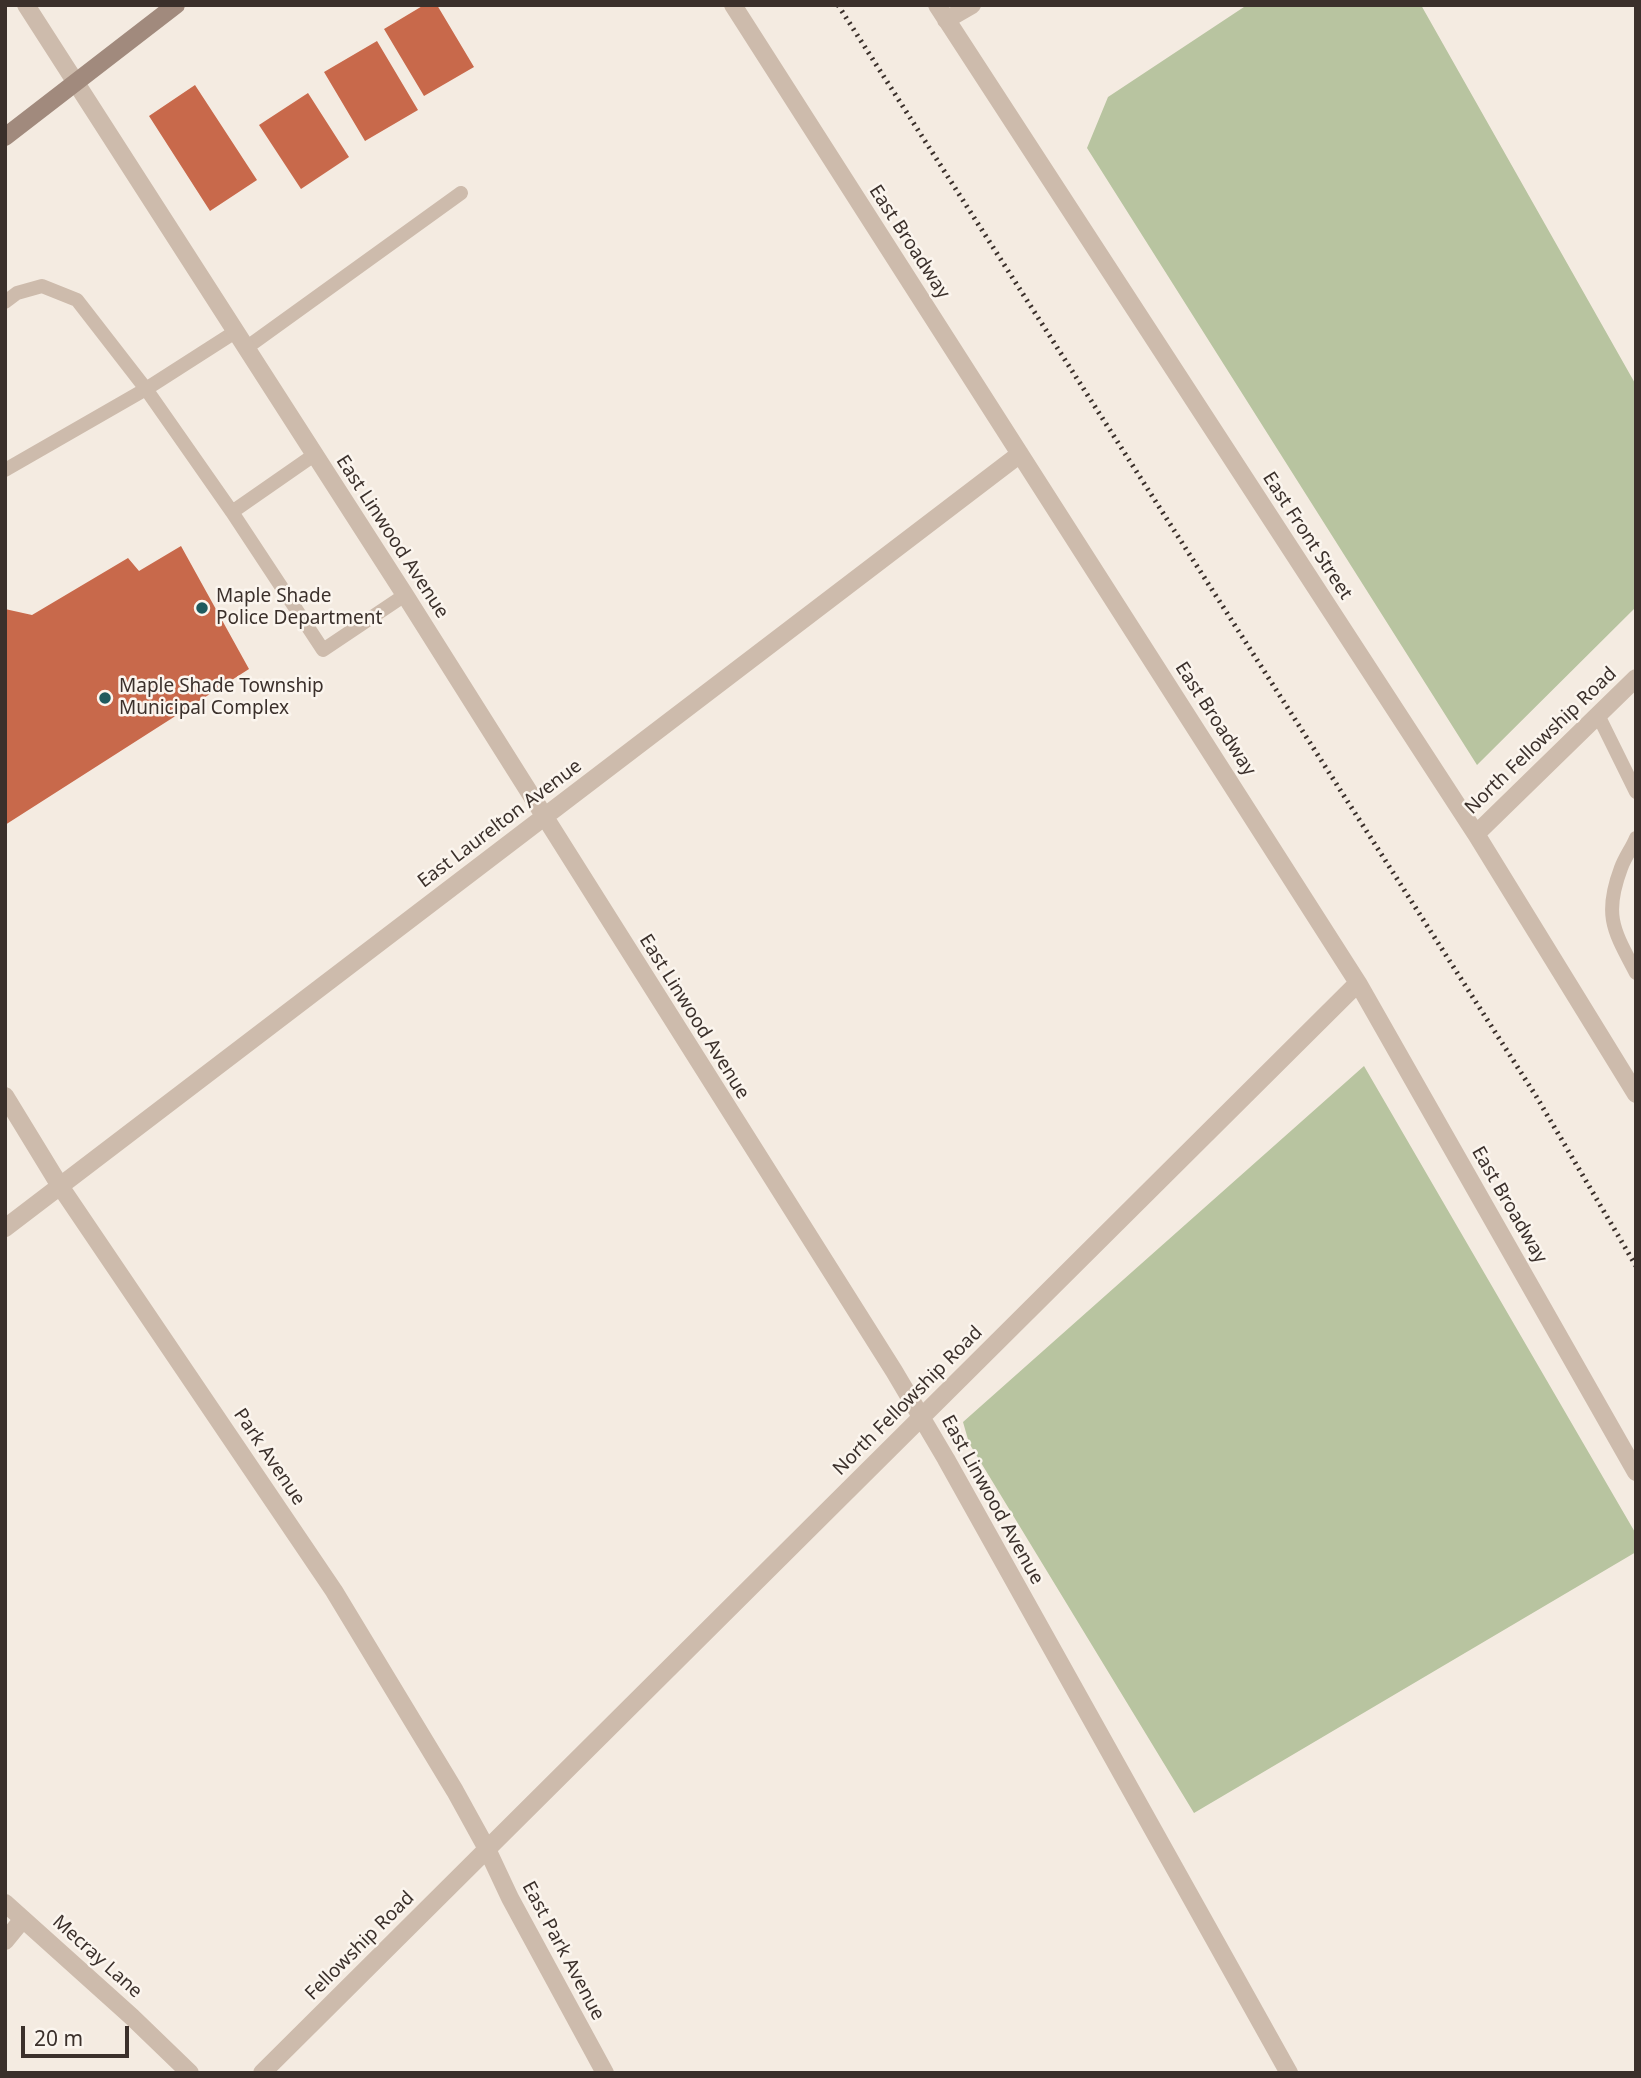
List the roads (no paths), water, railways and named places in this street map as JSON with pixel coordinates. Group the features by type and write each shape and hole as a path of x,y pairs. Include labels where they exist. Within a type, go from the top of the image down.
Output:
{"street":[{"name":"East Linwood Avenue","path":"26,5 405,596 879,1348 921,1418 1289,2073"},
{"path":"5,137 176,5"},
{"name":"East Broadway","path":"733,5 1359,982 1636,1472"},
{"path":"941,13 972,5"},
{"name":"East Front Street","path":"941,13 1476,834 1636,1094"},
{"name":"East Laurelton Avenue","path":"5,1228 1020,454"},
{"name":"North Fellowship Road","path":"1476,834 1636,678"},
{"name":"North Fellowship Road","path":"487,1849 1359,982"},
{"name":"Park Avenue","path":"5,1096 60,1186 334,1591 487,1849"},
{"name":"Fellowship Road","path":"262,2073 487,1849"},
{"name":"East Park Avenue","path":"487,1849 510,1898 605,2073"},
{"name":"Mecray Lane","path":"5,1903 190,2073"},
{"path":"5,1941 23,1919"}],"lane":[{"path":"246,348 461,193"},
{"path":"5,302 17,293 41,286 77,300 146,389 232,512 323,650 405,596"},
{"path":"5,470 146,389 235,332"},
{"path":"232,512 314,455"},
{"path":"1598,715 1636,792"},
{"path":"1636,838 1622,866 1611,911 1615,933 1636,973"}],"railway":[{"path":"838,5 1536,1096 1636,1266"}],"place":[{"name":"Maple Shade Police Department","path":"202,608"},
{"name":"Maple Shade Township Municipal Complex","path":"105,698"}]}
